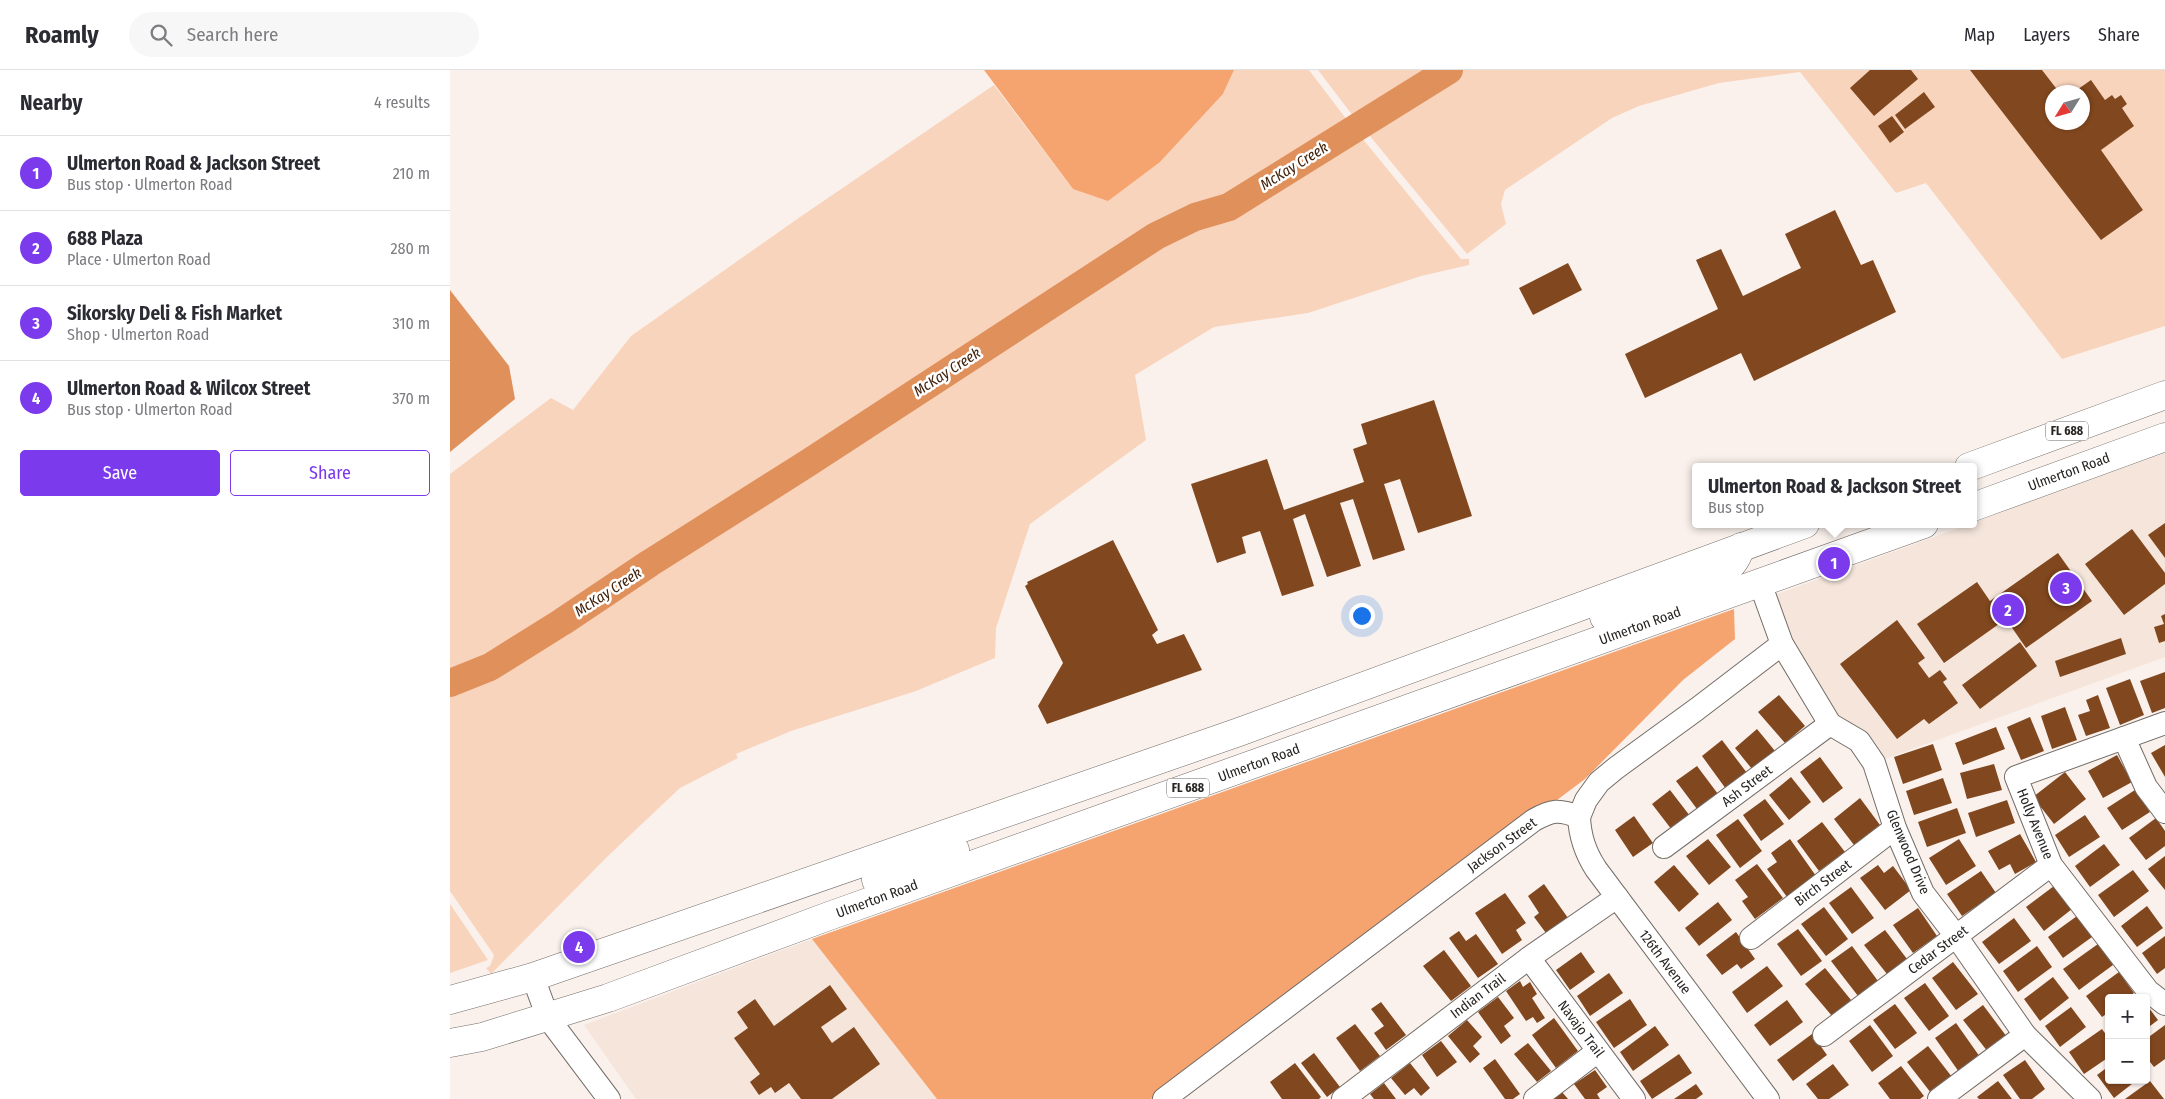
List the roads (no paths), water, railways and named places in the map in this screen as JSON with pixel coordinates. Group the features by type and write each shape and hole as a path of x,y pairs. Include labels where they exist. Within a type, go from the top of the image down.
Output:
{"main road":[{"name":"FL 688","path":"1977,464 2165,396"},
{"name":"Ulmerton Road","path":"1977,505 2165,437"},
{"name":"FL 688","path":"450,1000 533,977 1239,732 1794,528"},
{"path":"1760,583 1783,555 1857,528"},
{"name":"Ulmerton Road","path":"450,1043 482,1037 608,998 829,916 1460,692 1913,528"},
{"path":"1460,692 1513,650 1716,578 1726,572 1736,561 1741,547"},
{"path":"829,916 870,882 1020,825 1024,807"}],"street":[{"path":"1579,817 1586,800 1599,782 1697,710 1782,644 1760,583"},
{"name":"Glenwood Drive","path":"1782,644 1830,724 1859,741 1874,763 1895,828 1923,893 1956,936 2025,1034 2090,1099"},
{"path":"2165,723 2124,738 2146,787 2165,812"},
{"name":"Ash Street","path":"1664,847 1830,724"},
{"name":"Holly Avenue","path":"2124,738 2016,777 2052,865 2148,991 2165,1004"},
{"name":"Jackson Street","path":"1164,1099 1534,820 1550,811 1566,812 1579,817"},
{"name":"126th Avenue","path":"1579,817 1580,832 1586,852 1617,897 1768,1099"},
{"name":"Birch Street","path":"1751,938 1895,828"},
{"name":"Cedar Street","path":"1824,1035 2052,865"},
{"name":"Indian Trail","path":"1343,1099 1529,958 1617,897"},
{"name":"Navajo Trail","path":"1529,958 1634,1099"},
{"path":"533,977 548,1018 609,1099"},
{"path":"1939,1099 2025,1034"},
{"path":"1535,1099 1598,1051"}],"waterway":[{"name":"McKay Creek","path":"450,683 490,667 562,622 650,563 808,463 1156,236 1195,217 1229,207 1449,70"}],"place":[{"name":"Ulmerton Road & Jackson Street","path":"1834,563"},
{"name":"Sikorsky Deli & Fish Market","path":"2066,588"},
{"name":"688 Plaza","path":"2008,610"},
{"name":"Ulmerton Road & Wilcox Street","path":"579,947"}]}
